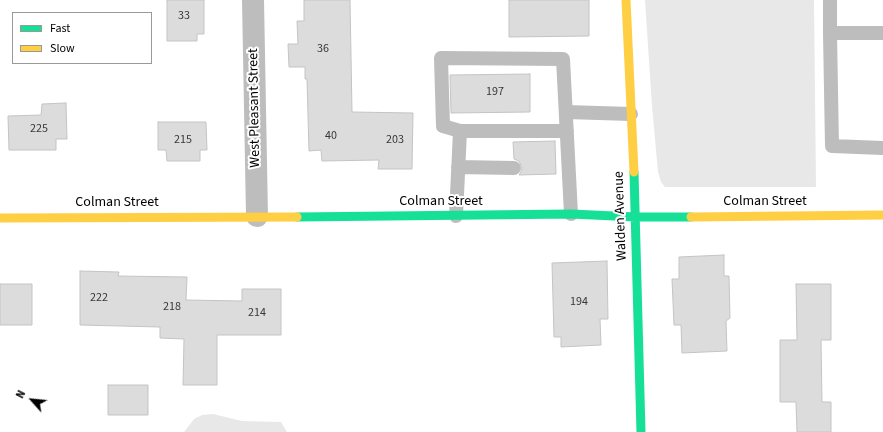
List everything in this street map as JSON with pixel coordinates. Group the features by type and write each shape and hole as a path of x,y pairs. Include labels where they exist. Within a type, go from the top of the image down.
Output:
{"main road":[{"name":"Walden Avenue","path":"626,0 636,216 641,432"},
{"name":"Colman Street","path":"0,218 571,214 636,216 883,214"}],"street":[{"name":"West Pleasant Street","path":"253,0 257,216"}],"lane":[{"path":"830,0 832,146 883,148"},
{"path":"830,33 883,33"},
{"path":"567,131 460,131 443,126 441,58 563,59 567,131 562,168 571,214"},
{"path":"566,112 631,114"},
{"path":"456,216 460,131"},
{"path":"458,167 514,168"}],"shaded area":[{"path":"645,0 814,0 816,187 665,187 661,182 658,172"},
{"path":"213,414 242,421 281,422 287,432 184,432 194,419 202,415"}],"building":[{"path":"167,0 204,0 204,34 197,34 197,41 167,41"},
{"path":"304,0 350,0 352,112 413,113 412,169 378,169 379,160 322,161 321,150 309,151 307,79 305,79 305,67 289,67 288,44 298,44 297,21 304,21"},
{"path":"509,0 589,0 589,36 509,37"},
{"path":"530,74 530,112 451,113 450,75"},
{"path":"66,103 67,139 56,139 56,150 9,150 8,116 41,115 42,104"},
{"path":"158,122 206,122 207,150 200,150 200,161 167,161 166,150 158,150"},
{"path":"555,141 556,174 519,175 522,168 519,161 514,159 513,142"},
{"path":"724,255 724,276 729,276 730,318 726,321 727,351 682,353 681,325 674,325 672,279 679,279 679,257"},
{"path":"607,261 608,319 600,319 601,345 561,347 561,337 554,337 552,263"},
{"path":"80,271 119,272 118,276 187,277 186,300 242,301 242,289 281,289 281,335 217,335 217,385 183,385 184,339 160,338 160,327 80,325"},
{"path":"0,284 32,284 32,325 0,325"},
{"path":"796,284 831,284 831,340 821,340 822,402 831,402 831,432 797,432 796,402 780,402 780,340 797,340"},
{"path":"108,385 148,385 148,415 108,415"}],"traffic: fast":[{"path":"634,172 641,432"},
{"path":"297,217 571,214 636,217 691,217"}],"traffic: slow":[{"path":"626,0 634,172"},
{"path":"691,217 883,215"},
{"path":"0,218 297,217"}]}
